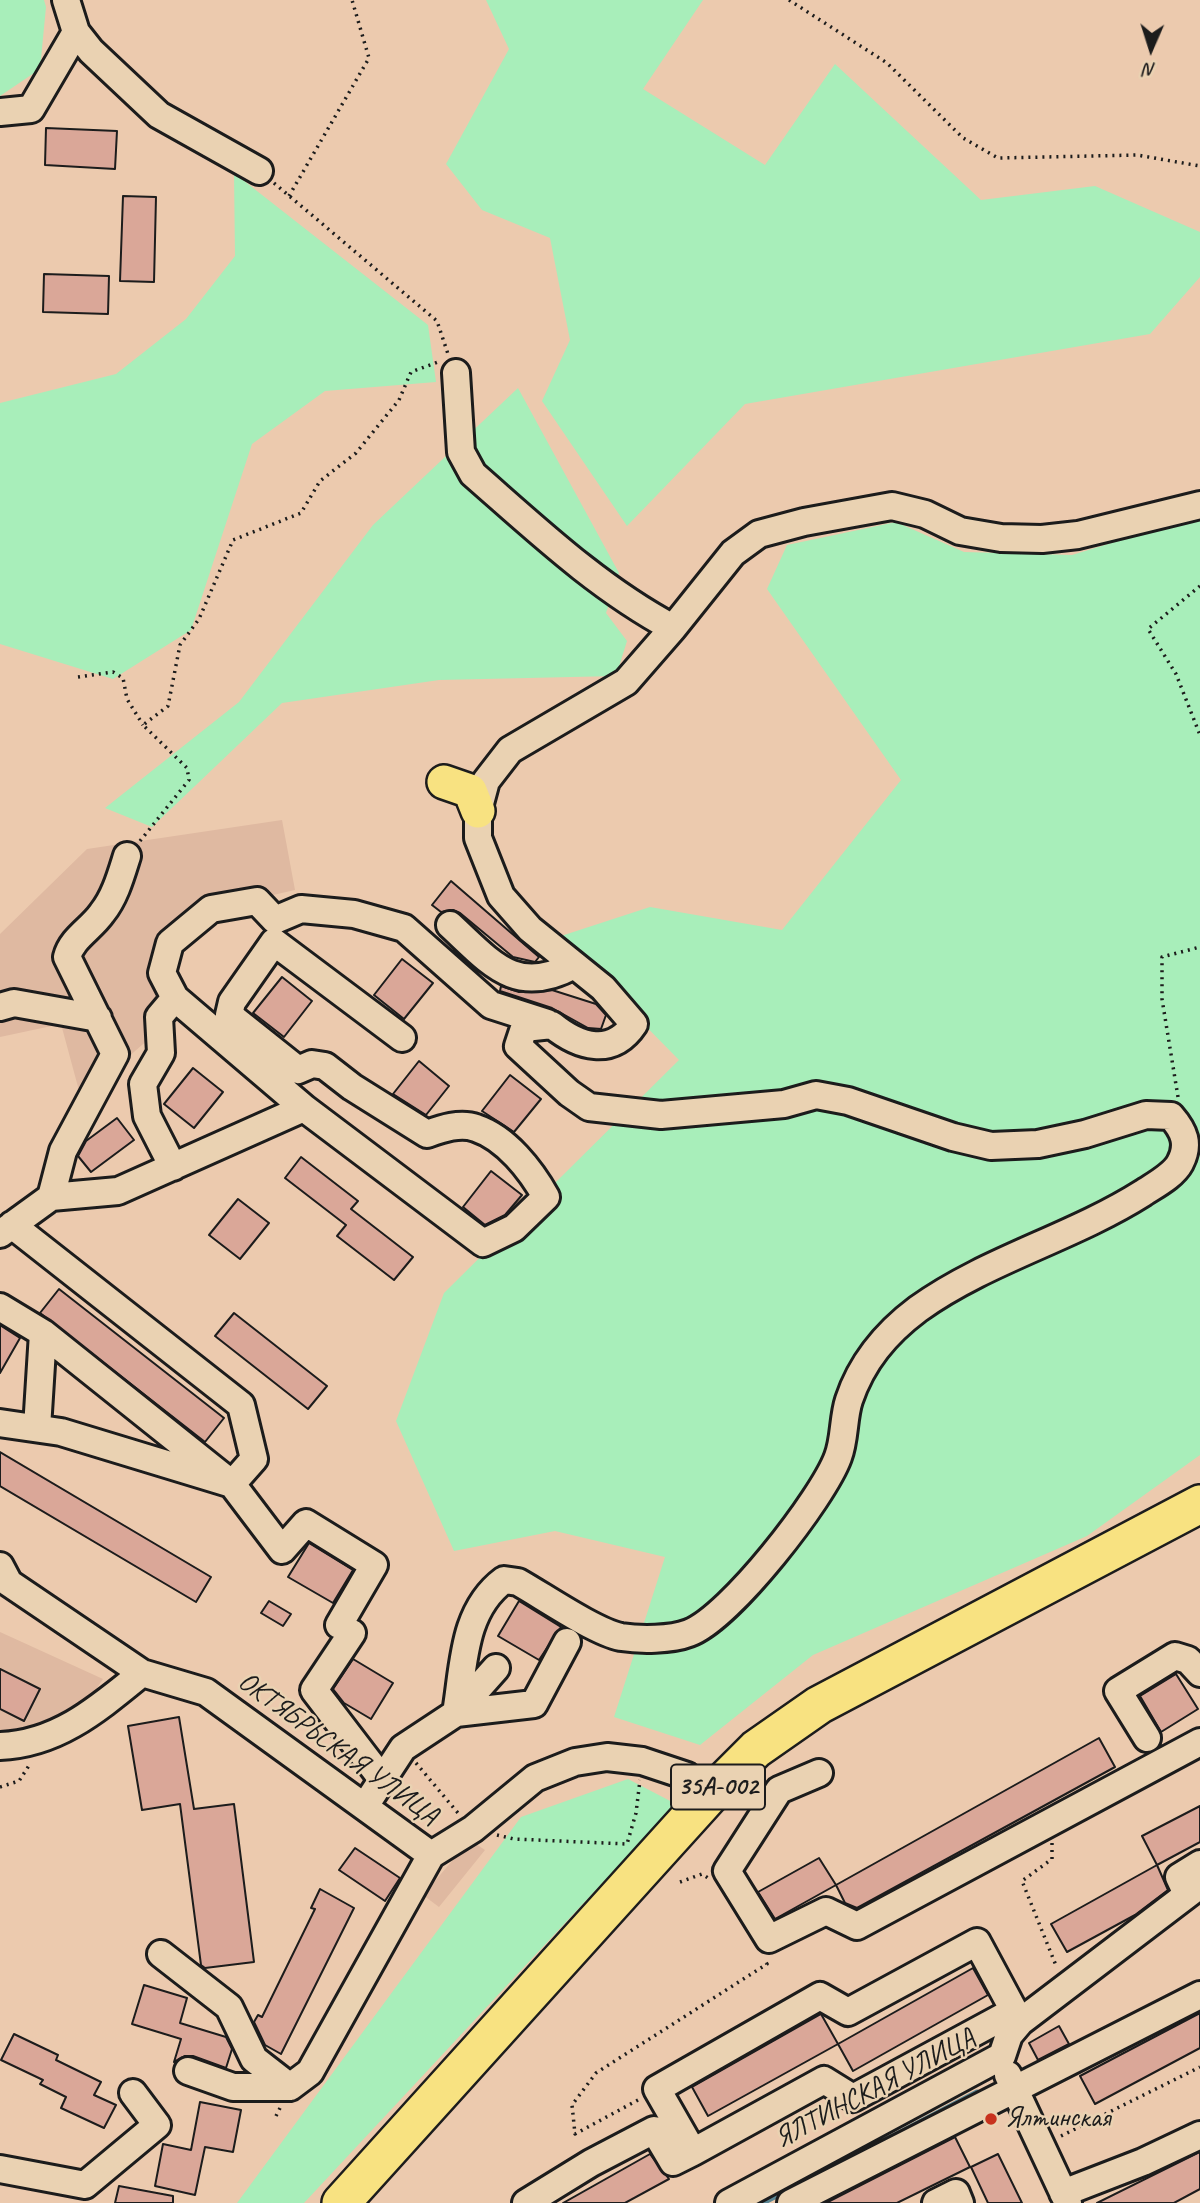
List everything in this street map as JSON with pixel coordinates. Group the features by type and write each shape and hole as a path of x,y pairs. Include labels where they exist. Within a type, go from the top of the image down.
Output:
{"highway":[{"name":"35А-002","path":"341,2203 708,1797 756,1749 819,1705 1200,1504"}],"main road":[{"path":"444,782 471,791 478,811"}],"street":[{"path":"66,0 76,32 90,51 159,115 259,171"},
{"path":"0,111 31,109 76,32"},
{"path":"453,366 461,452 474,474 594,578 632,606 673,628"},
{"path":"402,1038 274,931 257,901 211,909 170,943 163,960 162,973 175,998 304,1108 483,1243 514,1228 546,1197 534,1176 509,1149 475,1127 450,1126 426,1134 352,1087 325,1066 312,1065 298,1070 229,1015 232,1002 274,931 301,909 354,914 404,928 491,1005 552,1025 570,1040 603,1046 625,1038 634,1024 603,988 530,929 501,896 478,838 478,811 486,781 510,750 626,682 649,659 733,553 759,534 804,522 892,506 925,514 960,531 1002,538 1042,539 1078,535 1200,505"},
{"path":"51,1197 63,1151 115,1054 67,957 70,947 103,913 120,879 127,856"},
{"path":"450,925 491,963 523,979 556,975 574,965"},
{"path":"173,1167 147,1116 143,1084 161,1052 159,1017 175,998"},
{"path":"0,1007 14,1003 98,1018"},
{"path":"456,1713 464,1644 493,1589 504,1580 518,1582 618,1637 647,1638 690,1633 724,1607 763,1568 819,1494 838,1457 849,1401 858,1380 873,1350 897,1324 935,1297 1123,1206 1161,1181 1179,1165 1186,1148 1184,1130 1171,1116 1146,1115 1038,1144 991,1146 953,1137 848,1101 816,1095 761,1107 661,1115 589,1107 569,1093 518,1046 524,1028 552,1025"},
{"path":"232,1484 254,1459 241,1405 6,1229 51,1197 118,1191 304,1108"},
{"path":"0,1307 43,1333 232,1484 282,1550 306,1523 374,1565 314,1690 382,1779"},
{"path":"37,1428 43,1333"},
{"path":"0,1423 61,1432 232,1484"},
{"name":"ОКТЯБРЬСКАЯ УЛИЦА","path":"1,1569 9,1583 142,1673 206,1692 431,1855 473,1829 536,1778 575,1762 607,1757 642,1760 687,1776 708,1797"},
{"path":"456,1713 534,1704 567,1642"},
{"path":"1147,1738 1118,1691 1175,1656 1188,1660 1200,1673"},
{"path":"365,1806 403,1748 456,1713 496,1668"},
{"path":"0,1746 23,1745 61,1733 96,1710 142,1673"},
{"path":"819,1773 779,1790 727,1871 769,1939 826,1911 857,1926 1052,1824 1200,1742"},
{"path":"188,2071 233,2087 290,2087 310,2072 431,1855"},
{"path":"1186,1896 1178,1877 1200,1864"},
{"name":"ЯЛТИНСКАЯ УЛИЦА","path":"729,2203 775,2179 1011,2031 1062,1980 1186,1896"},
{"path":"693,2152 657,2089 820,1996 848,2012 977,1942 1011,2031 1013,2090 1065,2198 1200,2135"},
{"path":"160,1954 229,2007 254,2059 290,2087"},
{"path":"775,2179 789,2203 1200,1995"},
{"path":"526,2203 591,2163 654,2130 673,2162 824,2080 853,2098 1011,2031"},
{"path":"0,2169 85,2185 158,2125 133,2093"},
{"path":"936,2203 956,2193 960,2203"}],"path":[{"path":"289,196 369,58 352,0"},
{"path":"789,0 887,63 963,138 998,158 1137,155 1200,166"},
{"path":"144,725 168,706 180,645 200,619 233,540 300,513 320,481 356,453 398,400 411,372 453,366 437,321 259,171"},
{"path":"1200,586 1148,629 1177,674 1200,735"},
{"path":"78,677 113,672 123,678 127,699 144,725 166,751 187,768 189,780 127,856"},
{"path":"1184,1130 1162,999 1162,957 1200,947"},
{"path":"403,1748 473,1829 514,1839 627,1844 636,1814 642,1760"},
{"path":"1052,1824 1052,1859 1022,1881 1062,1980"},
{"path":"657,2089 575,2134 572,2105 596,2073 767,1965 757,1948 769,1939"},
{"path":"1041,2146 1200,2067"}],"shaded area":[{"path":"282,820 295,890 211,909 191,910 165,1025 81,1098 61,1024 0,1037 0,934 87,849"},
{"path":"0,1632 103,1679 78,1716 0,1740"},
{"path":"470,1840 485,1850 439,1907 423,1895"}],"green space":[{"path":"0,0 44,0 46,7 40,69 0,96"},
{"path":"486,0 703,0 643,89 765,165 835,64 981,200 1095,186 1200,232 1200,277 1150,334 745,404 627,526 542,401 570,340 550,238 482,210 446,164 509,49"},
{"path":"234,173 428,325 436,382 325,391 252,444 191,630 113,679 0,644 0,403 116,374 186,319 235,256"},
{"path":"518,388 619,573 606,613 627,641 616,676 439,680 282,703 152,827 105,808 239,702 373,525"},
{"path":"1200,516 1200,1455 1087,1536 813,1655 700,1745 614,1717 665,1557 555,1531 454,1551 396,1421 444,1293 679,1060 558,937 650,907 782,930 901,780 767,589 787,545 896,522 964,552 1072,555"},
{"path":"628,1779 676,1804 304,2203 237,2203 521,1817"}],"building":[{"path":"46,128 117,131 115,169 45,165"},
{"path":"123,196 156,197 154,282 120,281"},
{"path":"44,274 109,276 108,314 43,312"},
{"path":"451,881 539,957 535,962 513,957 460,913 453,910 441,912 432,905"},
{"path":"402,959 433,983 404,1019 374,995"},
{"path":"282,977 312,1001 284,1037 253,1013"},
{"path":"501,986 519,992 552,990 596,1004 606,1015 601,1029 588,1028 552,1008 500,991"},
{"path":"419,1061 449,1086 426,1115 393,1094"},
{"path":"193,1068 223,1092 194,1128 164,1104"},
{"path":"510,1075 541,1099 514,1132 482,1111"},
{"path":"117,1118 134,1140 91,1172 78,1156 86,1141"},
{"path":"301,1157 358,1201 351,1209 413,1257 394,1280 337,1236 346,1225 285,1178"},
{"path":"491,1171 522,1195 505,1215 485,1225 463,1207"},
{"path":"238,1199 269,1223 240,1259 209,1235"},
{"path":"59,1289 224,1418 205,1442 40,1313"},
{"path":"234,1313 327,1386 308,1409 215,1336"},
{"path":"0,1325 20,1338 0,1373"},
{"path":"0,1452 211,1577 196,1602 0,1486"},
{"path":"309,1543 353,1570 333,1603 288,1577"},
{"path":"269,1601 291,1614 283,1626 261,1613"},
{"path":"519,1601 561,1627 539,1660 498,1636"},
{"path":"353,1659 393,1683 371,1719 344,1703 333,1689"},
{"path":"0,1669 40,1689 24,1721 0,1709"},
{"path":"1176,1674 1198,1709 1161,1732 1140,1696"},
{"path":"179,1717 194,1809 234,1804 254,1962 205,1968 201,1965 180,1804 142,1810 128,1726"},
{"path":"1099,1738 1115,1767 857,1908 845,1903 836,1885"},
{"path":"1200,1806 1200,1842 1157,1865 1142,1836"},
{"path":"355,1848 400,1878 385,1901 339,1870"},
{"path":"819,1858 836,1885 775,1919 758,1892"},
{"path":"1157,1865 1168,1890 1135,1915 1067,1952 1051,1924"},
{"path":"320,1889 354,1908 281,2054 265,2045 254,2022 258,2015 262,2017 315,1909 311,1908"},
{"path":"973,1968 988,1995 853,2071 838,2044"},
{"path":"144,1985 187,1998 180,2023 226,2037 232,2049 226,2068 193,2056 185,2056 174,2062 181,2039 132,2024"},
{"path":"1200,2013 1200,2048 1095,2104 1080,2076"},
{"path":"821,2014 838,2044 708,2116 692,2087"},
{"path":"1059,2026 1069,2044 1038,2060 1029,2043"},
{"path":"14,2034 58,2055 56,2060 101,2082 94,2095 116,2105 104,2128 61,2108 66,2097 40,2084 43,2080 1,2060"},
{"path":"200,2102 241,2110 233,2152 205,2147 195,2195 155,2186 163,2144 191,2150"},
{"path":"955,2137 970,2167 897,2203 826,2203"},
{"path":"1200,2152 1200,2189 1174,2203 1097,2203"},
{"path":"650,2154 669,2179 625,2203 563,2203"},
{"path":"998,2154 1022,2203 988,2203 971,2167"},
{"path":"119,2186 173,2196 173,2203 115,2203"}],"waterway":[{"path":"818,2175 977,2092"},
{"path":"763,2203 788,2190"}],"place":[{"name":"Ялтинская","path":"991,2119"}]}
